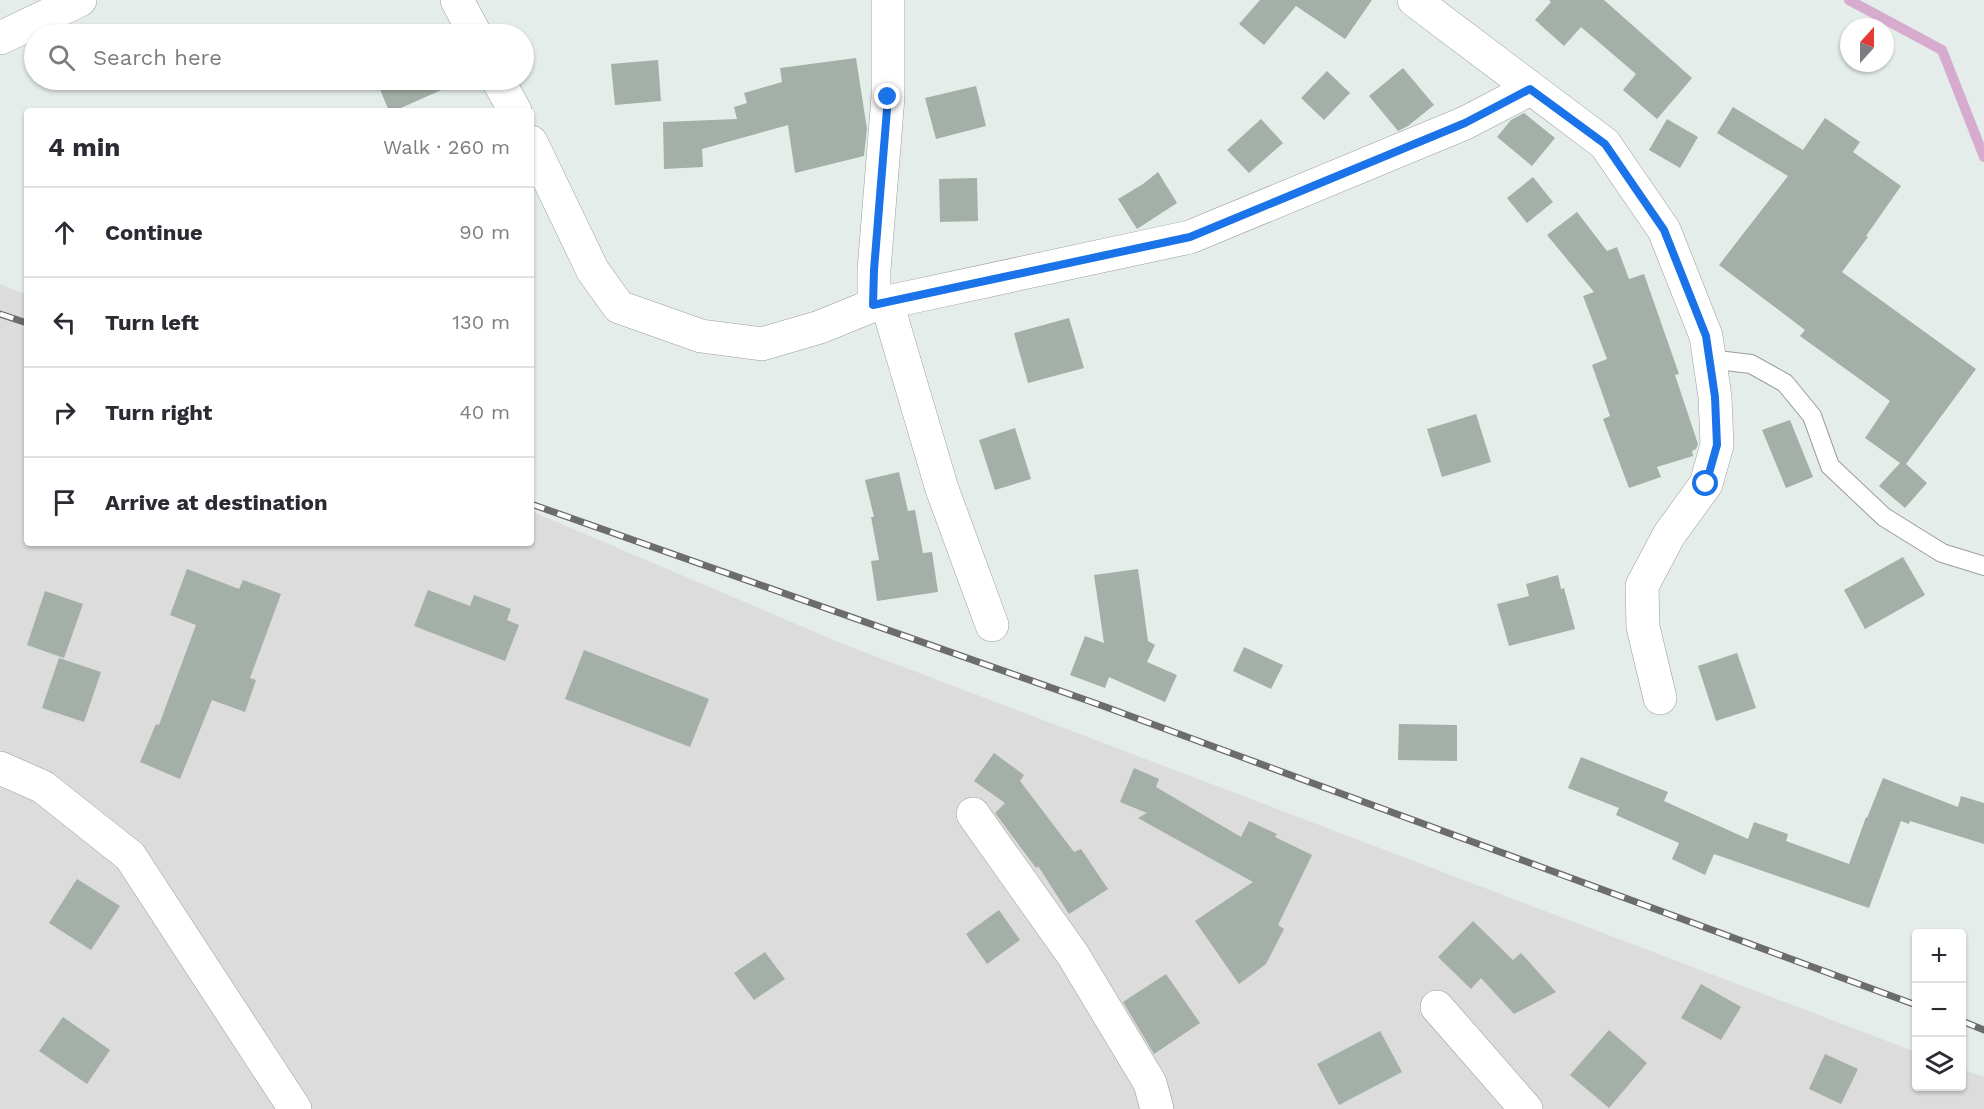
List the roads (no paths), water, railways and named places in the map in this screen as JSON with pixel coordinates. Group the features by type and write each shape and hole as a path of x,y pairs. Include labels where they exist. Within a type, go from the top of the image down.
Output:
{"street":[{"path":"29,24 80,0"},
{"path":"457,0 470,24"},
{"path":"888,0 888,97 874,270 880,304 942,489 992,625"},
{"path":"1414,0 1605,144 1664,230 1706,336 1715,397 1717,445 1706,484 1669,535 1642,586 1643,627 1660,698"},
{"path":"0,38 24,27"},
{"path":"534,148 593,271 619,307 701,336 762,344 820,327 880,304 1190,237 1465,123 1530,89"},
{"path":"503,90 513,108"},
{"path":"0,768 43,788 130,856 295,1109"},
{"path":"973,814 1073,955 1150,1083 1157,1109"},
{"path":"1437,1007 1526,1109"}],"lane":[{"path":"1709,359 1751,364 1785,383 1812,416 1830,466 1884,517 1942,553 1984,566"}],"waterway":[{"path":"1849,0 1942,50 1984,157"}],"railway":[{"path":"0,314 24,322"},
{"path":"534,505 1103,706 1912,1004"},
{"path":"1966,1023 1984,1030"}]}
